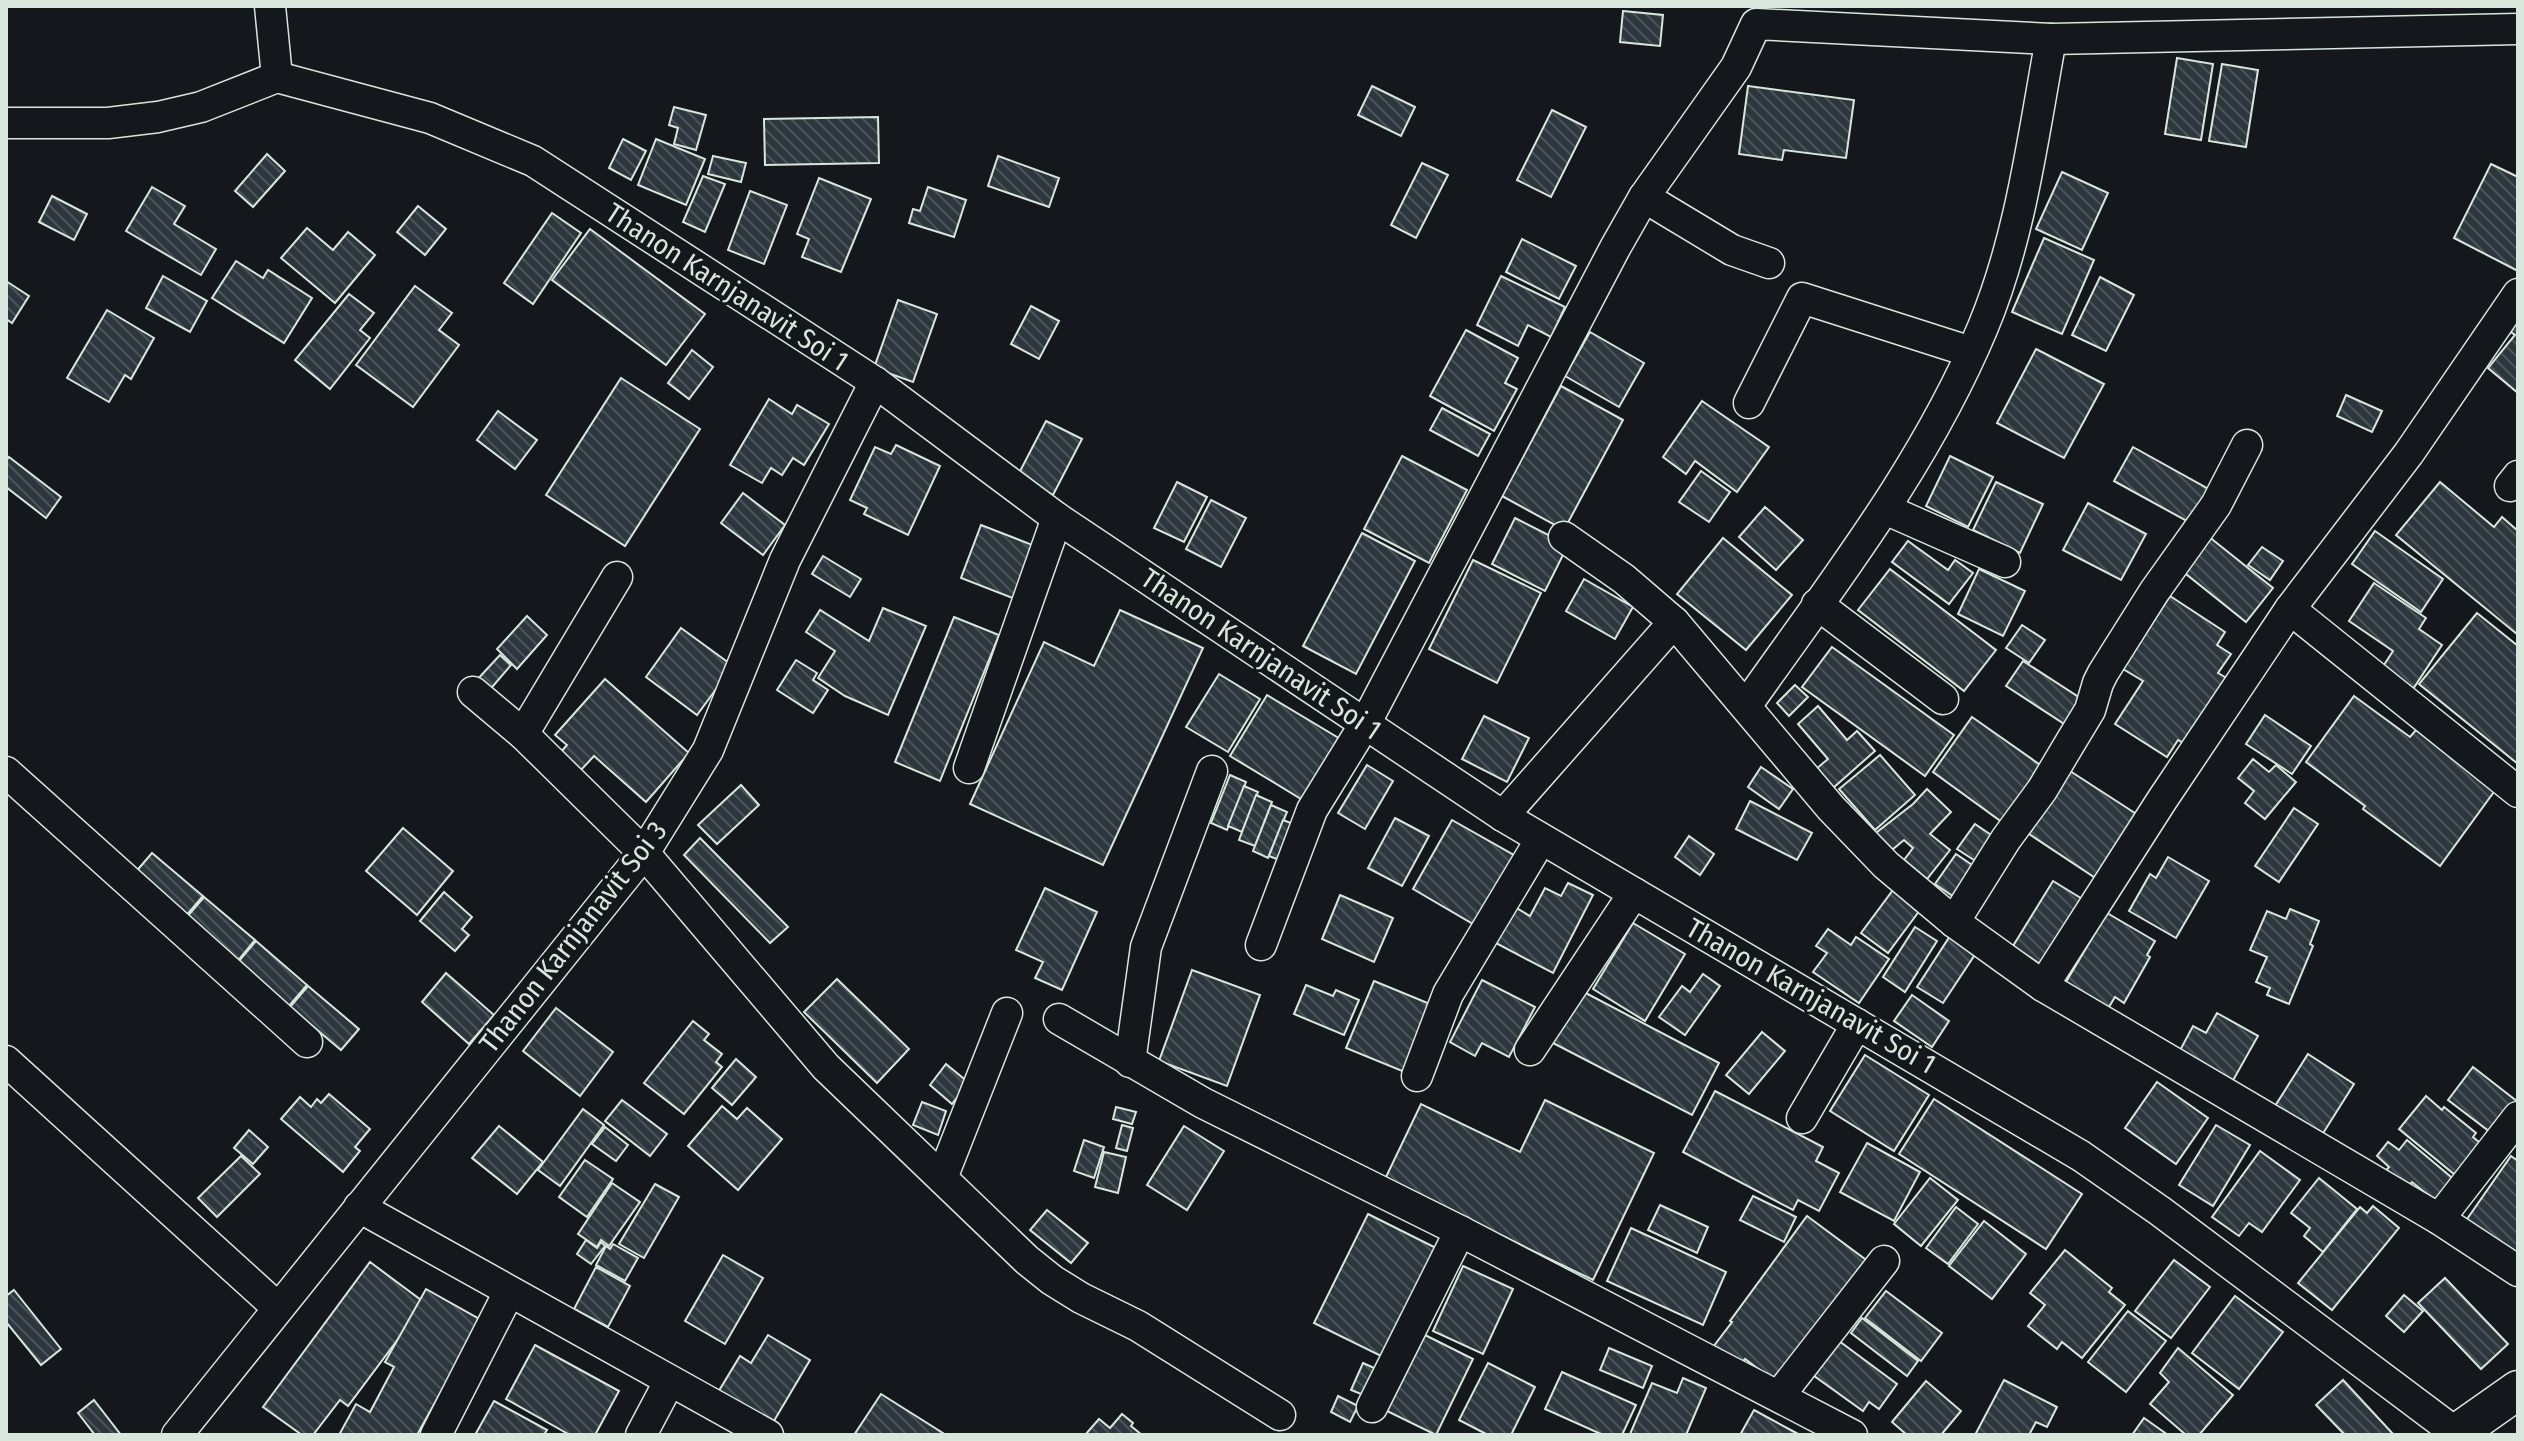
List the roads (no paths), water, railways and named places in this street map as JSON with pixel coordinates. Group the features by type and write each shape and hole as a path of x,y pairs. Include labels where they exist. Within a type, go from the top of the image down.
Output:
{"main road":[{"path":"2455,1434 2518,1390"}],"street":[{"path":"6,123 108,123 158,117 201,107 277,77 270,6"},
{"path":"1261,945 1312,810 1365,724 1644,197 1736,67 1756,24 2051,39 2518,29"},
{"path":"1746,706 1885,509 1937,422 1983,326 2015,232 2051,39"},
{"name":"Thanon Karnjanavit Soi 1","path":"277,77 430,118 533,161 875,382 1057,518 1503,816 2081,1156 2160,1211 2455,1434"},
{"path":"1644,197 1732,250 1769,263"},
{"path":"2043,986 2290,609 2409,453 2518,294"},
{"path":"1749,403 1802,298 1971,352"},
{"name":"Thanon Karnjanavit Soi 3","path":"177,1435 644,853 708,750 785,560 875,382"},
{"path":"1954,922 2006,839 2042,790 2090,710 2103,673 2154,592 2216,505 2247,445"},
{"path":"1885,509 2005,562"},
{"path":"969,768 1057,518"},
{"path":"1564,537 1624,579 1674,622 1831,808 1886,865 1954,922 2043,986 2439,1219 2518,1271"},
{"path":"523,734 617,577"},
{"path":"1817,604 1943,699"},
{"path":"2290,609 2518,792"},
{"path":"1503,816 1674,622"},
{"path":"473,692 523,734 644,853 826,1067 1027,1260 1081,1298 1138,1326 1280,1415"},
{"path":"1130,1062 1146,947 1212,771"},
{"path":"11,787 307,1042"},
{"path":"1417,1076 1448,994 1541,839"},
{"path":"1530,1050 1634,893"},
{"path":"942,1178 1007,1013"},
{"path":"1059,1019 1203,1103 1460,1231 1852,1435"},
{"path":"1802,1118 1857,1024"},
{"path":"6,1061 278,1308"},
{"path":"2439,1219 2518,1117"},
{"path":"359,1207 768,1435"},
{"path":"1372,1407 1460,1231"},
{"path":"1779,1396 1884,1261"},
{"path":"436,1435 509,1292"},
{"path":"641,1435 669,1382"}]}
